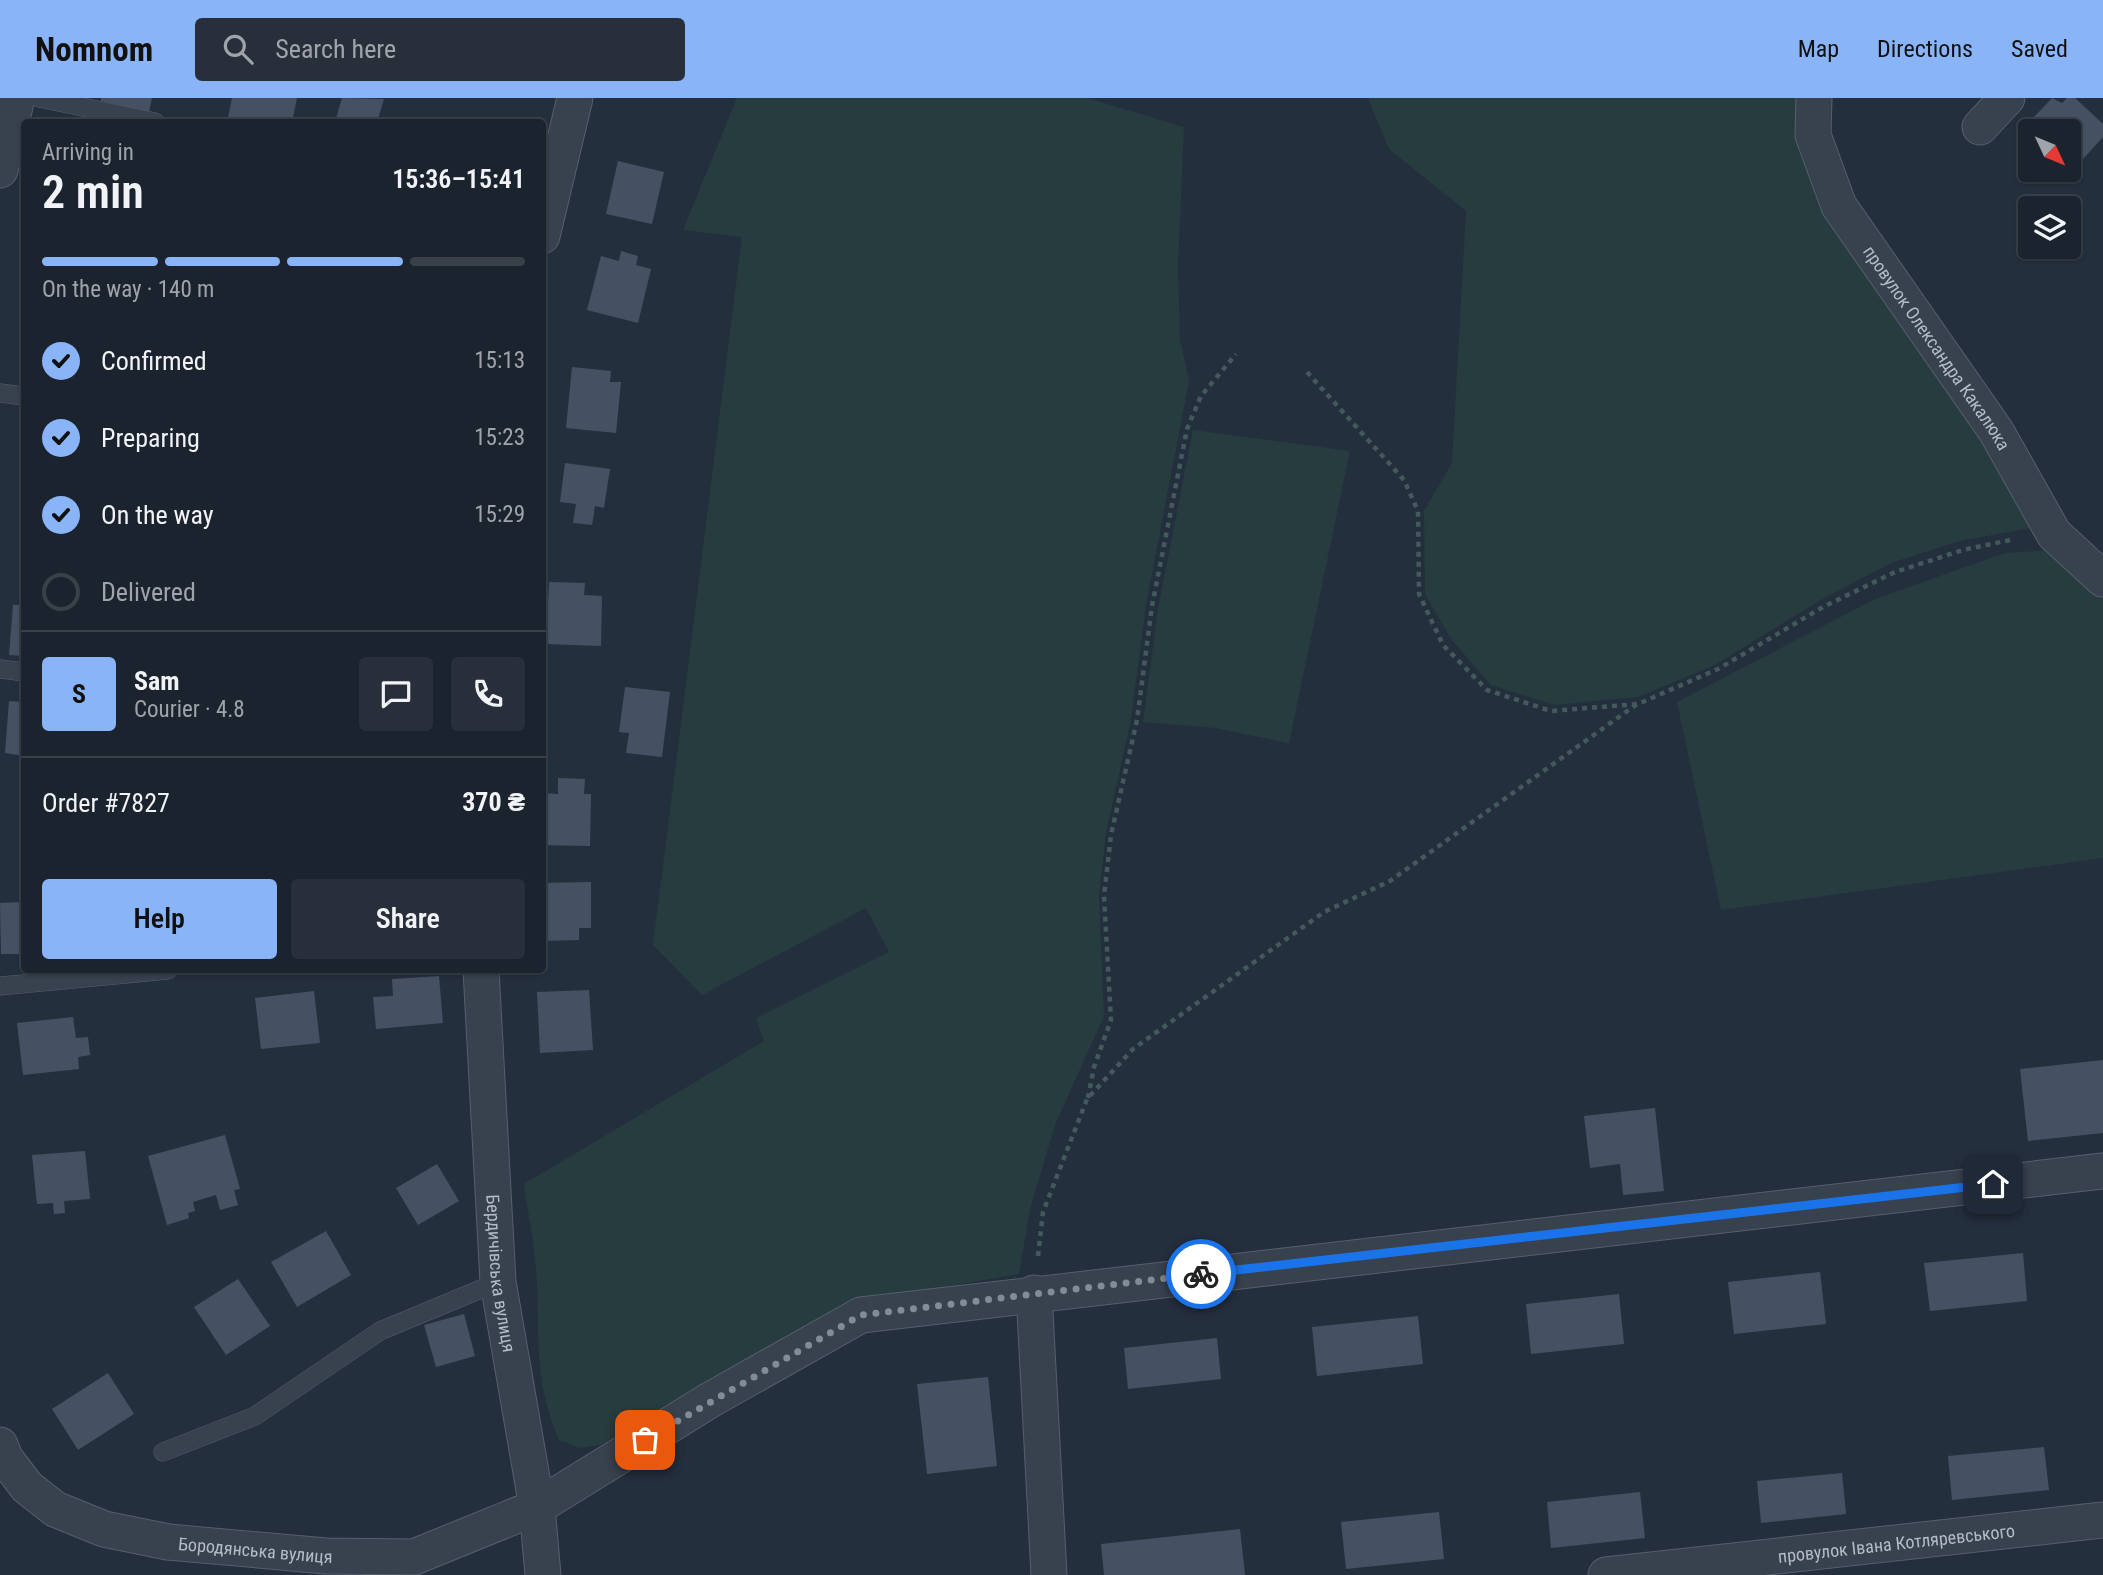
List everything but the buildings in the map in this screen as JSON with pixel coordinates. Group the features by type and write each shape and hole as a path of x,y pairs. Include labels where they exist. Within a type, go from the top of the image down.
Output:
{"street":[{"path":"0,170 17,98"},
{"path":"546,207 575,98"},
{"name":"провулок Олександра Какалюка","path":"1814,98 1813,135 1839,206 1996,430 2054,534 2103,579"},
{"path":"1980,127 2007,98"},
{"name":"Бердичівська вулиця","path":"481,973 498,1282 537,1507 542,1575"},
{"name":"Бородянська вулиця","path":"0,1446 5,1458 27,1487 55,1509 104,1529 168,1542 326,1556 414,1557 537,1507 709,1400 861,1315 2103,1171"},
{"path":"1034,1293 1049,1575"},
{"name":"провулок Івана Котляревського","path":"1606,1575 2103,1520"}],"lane":[{"path":"39,98 140,119"},
{"path":"0,393 21,396"},
{"path":"0,669 21,671"},
{"path":"0,986 136,973"},
{"path":"163,1452 255,1416 380,1331 498,1282"}],"path":[{"path":"1034,1293 1043,1212 1087,1099 1094,1067 1111,1020 1104,897 1111,835 1137,720 1152,606 1187,429 1201,396 1236,354"},
{"path":"1307,372 1404,480 1418,511 1419,594 1443,645 1487,690 1551,710 1638,704"},
{"path":"1087,1099 1133,1049 1221,983 1324,912 1390,881 1638,704 1718,669 1823,607 1895,572 1963,550 2029,536 2054,534"}],"green space":[{"path":"737,98 1087,98 1184,127 1178,267 1180,339 1189,381 1146,605 1131,719 1106,833 1099,897 1104,1016 1055,1125 1030,1209 1019,1274 853,1302 600,1445 580,1448 559,1440 544,1393 539,1350 535,1259 524,1184 764,1041 756,1018 889,952 866,908 702,995 653,945 742,237 683,230"},
{"path":"1368,98 1800,98 1800,106 1985,436 2031,528 1960,541 1891,563 1819,601 1715,665 1638,697 1554,705 1491,685 1451,639 1425,594 1424,511 1452,463 1466,211 1389,149"},
{"path":"1193,430 1350,451 1289,743 1215,728 1143,722 1158,608"},
{"path":"2052,550 2103,594 2103,858 1721,910 1677,702 1875,599 2005,553"}],"way so far":[{"path":"645,1440 709,1400 861,1315 1201,1274"}],"route":[{"path":"1201,1274 1993,1184"}]}
